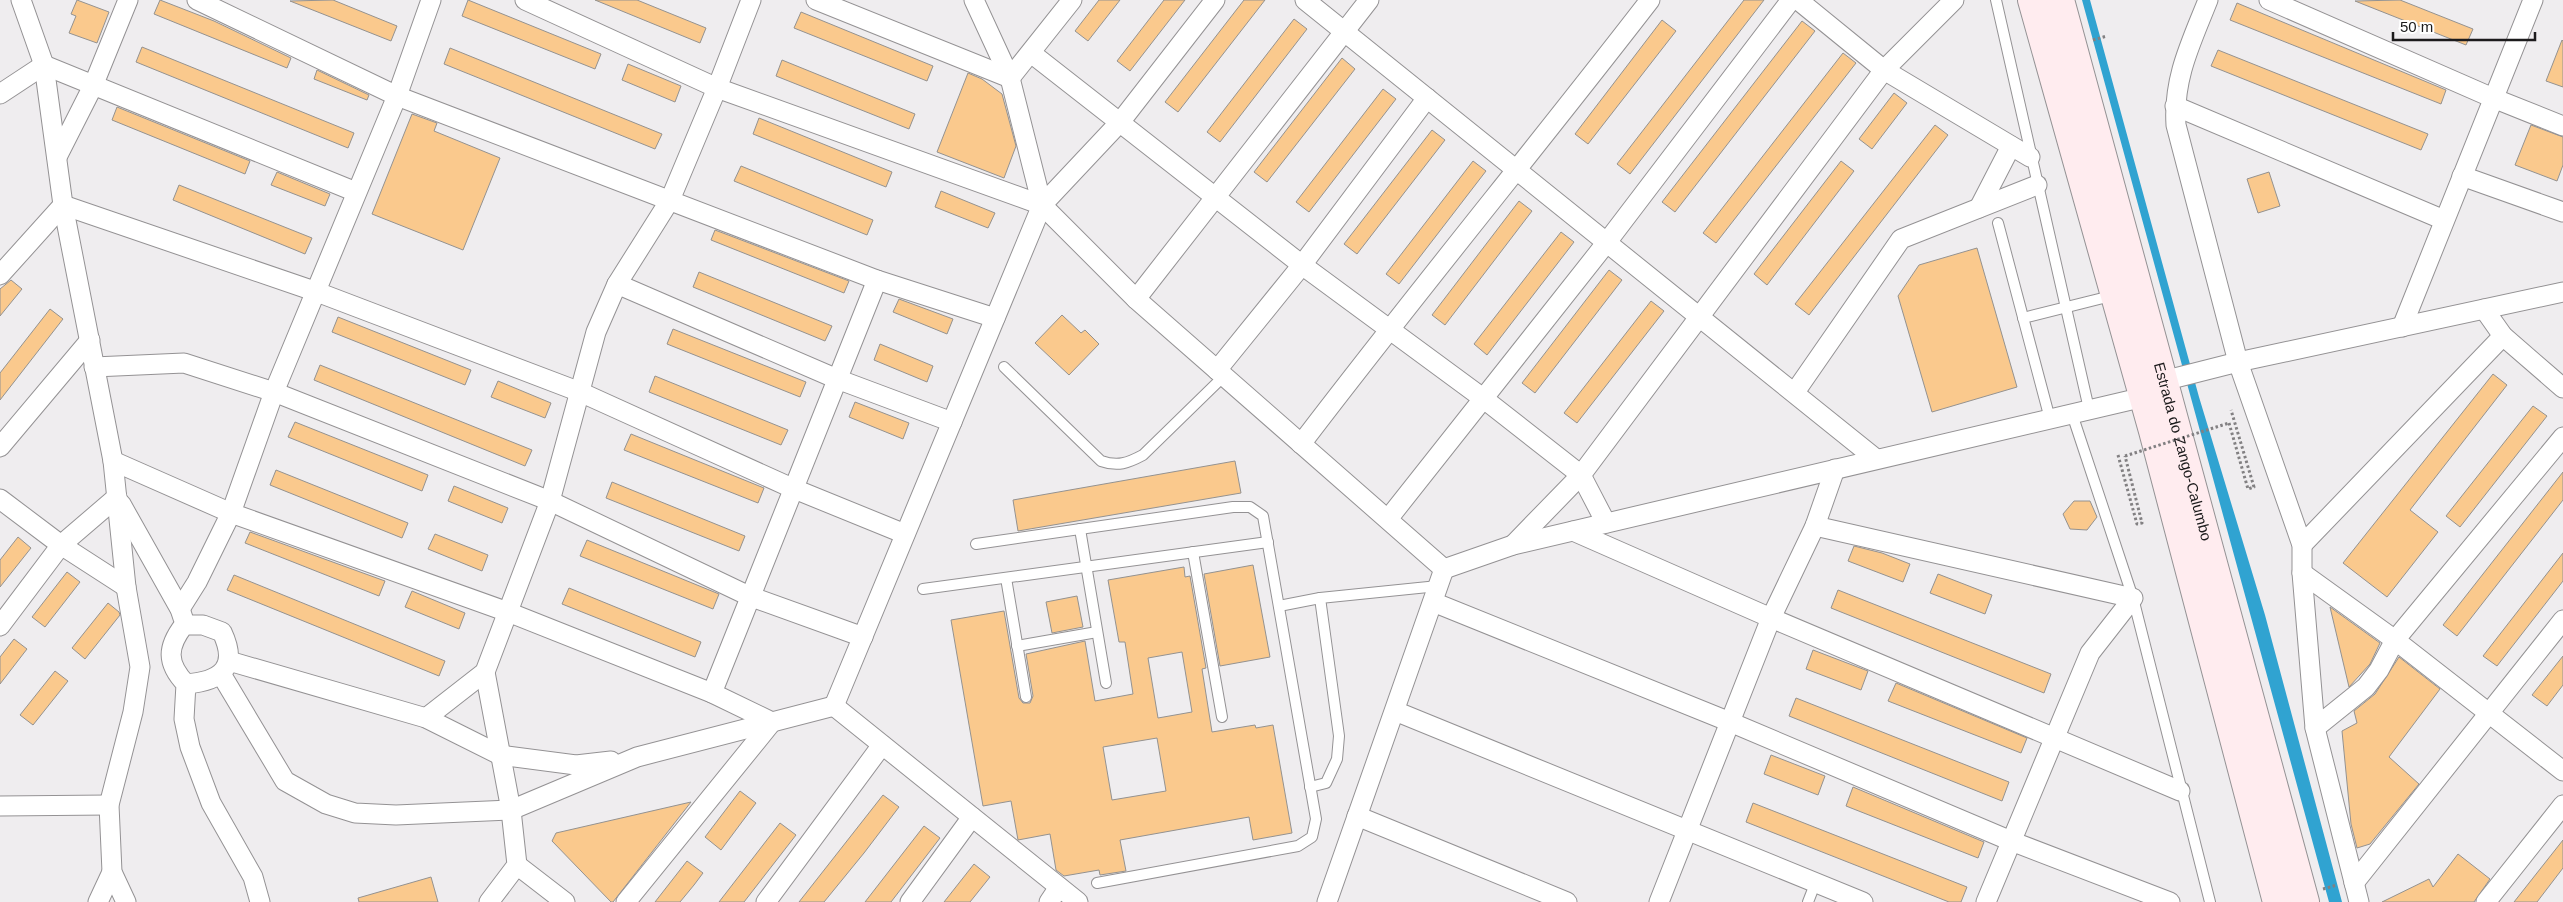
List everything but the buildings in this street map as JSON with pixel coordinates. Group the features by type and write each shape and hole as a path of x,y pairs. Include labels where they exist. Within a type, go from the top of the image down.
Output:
{"main road":[{"name":"Estrada do Zango-Calumbo","path":"2032,0 2116,295 2153,389 2312,896"},
{"name":"Estrada do Zango-Calumbo","path":"2060,0 2277,902"}],"street":[{"path":"21,0 44,65 63,206 113,462 126,587 140,667 133,712 109,806 112,872 126,902"},
{"path":"57,157 93,86 128,0"},
{"path":"197,0 396,96 877,280 995,318"},
{"path":"260,902 253,877 211,803 190,748 184,719 186,684 176,673 171,658 174,639 197,582 231,513 274,392 317,292 396,96 430,0"},
{"path":"525,0 717,88 1042,206 1136,299 1388,519 1439,585 1730,722 2011,842 2170,902"},
{"path":"426,718 485,672 550,501 596,332 617,284 670,200 717,88 751,0"},
{"path":"816,0 1010,78"},
{"path":"974,0 1010,78 1042,206"},
{"path":"1010,78 1072,0"},
{"path":"834,706 1042,206 1121,121 1215,0"},
{"path":"1304,0 1795,392 1876,459"},
{"path":"1136,299 1369,0"},
{"path":"1301,444 1388,330 1518,170 1650,0"},
{"path":"1388,519 1607,242 1791,0"},
{"path":"1798,0 1884,70 2030,157"},
{"path":"1513,545 1581,475 1884,70 1954,0"},
{"path":"2208,0 2178,78 2175,106 2176,125 2238,362 2302,545 2302,573 2315,728 2348,883 2359,902"},
{"path":"2269,0 2493,98 2563,126"},
{"path":"2402,327 2533,0"},
{"path":"1031,53 1121,121 1215,198 1302,265 1484,399 1581,475 1606,523"},
{"path":"44,65 356,192"},
{"path":"0,94 44,65"},
{"path":"1221,373 1427,98"},
{"path":"2175,106 2444,220"},
{"path":"1978,208 2012,146"},
{"path":"2462,176 2563,212"},
{"path":"1795,392 1901,238 2036,185"},
{"path":"0,275 63,206"},
{"path":"63,206 317,292 580,392 792,488 905,534"},
{"path":"712,693 748,596 877,280"},
{"path":"617,284 837,378 952,422"},
{"path":"1327,902 1439,585 1513,545 2080,412 2238,362 2563,292"},
{"path":"2484,309 2503,336 2563,388"},
{"path":"2302,545 2503,336"},
{"path":"0,447 90,340"},
{"path":"94,367 184,363 274,392 550,501 748,596 863,637"},
{"path":"2315,728 2366,687 2395,640 2563,437"},
{"path":"113,462 231,513 508,612 712,693 772,722"},
{"path":"1659,902 1771,618 1815,526 1835,469"},
{"path":"0,626 61,545 117,497"},
{"path":"117,497 182,617 222,632 228,646 225,668 285,781 326,804 355,813 396,815 511,810 637,757"},
{"path":"0,499 61,545 126,587"},
{"path":"1815,526 2133,598 2090,653 2052,738 1986,902"},
{"path":"1573,530 1771,618 2180,791"},
{"path":"2302,573 2490,712 2563,771"},
{"path":"2348,883 2490,712 2563,620"},
{"path":"186,684 206,682 225,668"},
{"path":"225,668 426,718 500,755 576,766 637,757 834,706"},
{"path":"485,672 511,810 517,865 489,902"},
{"path":"834,706 972,816 1054,895 1078,902"},
{"path":"1395,711 1862,902"},
{"path":"626,902 772,722"},
{"path":"766,902 882,745"},
{"path":"2486,902 2563,805"},
{"path":"0,806 109,806"},
{"path":"910,902 972,816"},
{"path":"1357,816 1567,902"},
{"path":"517,865 565,902"},
{"path":"98,902 112,872"}],"lane":[{"path":"1996,0 2065,308 2080,412 2133,598 2180,791 2210,902"},
{"path":"1998,223 2050,419"},
{"path":"2023,318 2116,295"},
{"path":"1004,367 1100,460 1114,466 1129,463 1144,455 1221,373"},
{"path":"976,544 1233,507 1250,507 1263,516 1316,819 1312,837 1298,846 1097,883"},
{"path":"1080,529 1106,683"},
{"path":"923,589 1268,542"},
{"path":"1193,552 1222,717"},
{"path":"1006,578 1026,697"},
{"path":"1279,606 1320,598 1439,585"},
{"path":"1310,787 1326,783 1337,760 1339,736 1320,598"},
{"path":"1017,646 1097,632"},
{"path":"1808,902 1815,884"}],"path":[{"path":"2087,42 2107,36"},
{"path":"2118,456 2137,524 2142,523 2125,456 2229,423 2248,489 2254,487 2231,410"},
{"path":"2312,896 2348,883"}],"water":[{"path":"2082,0 2090,0 2199,397 2265,615 2342,902 2329,902"}]}
